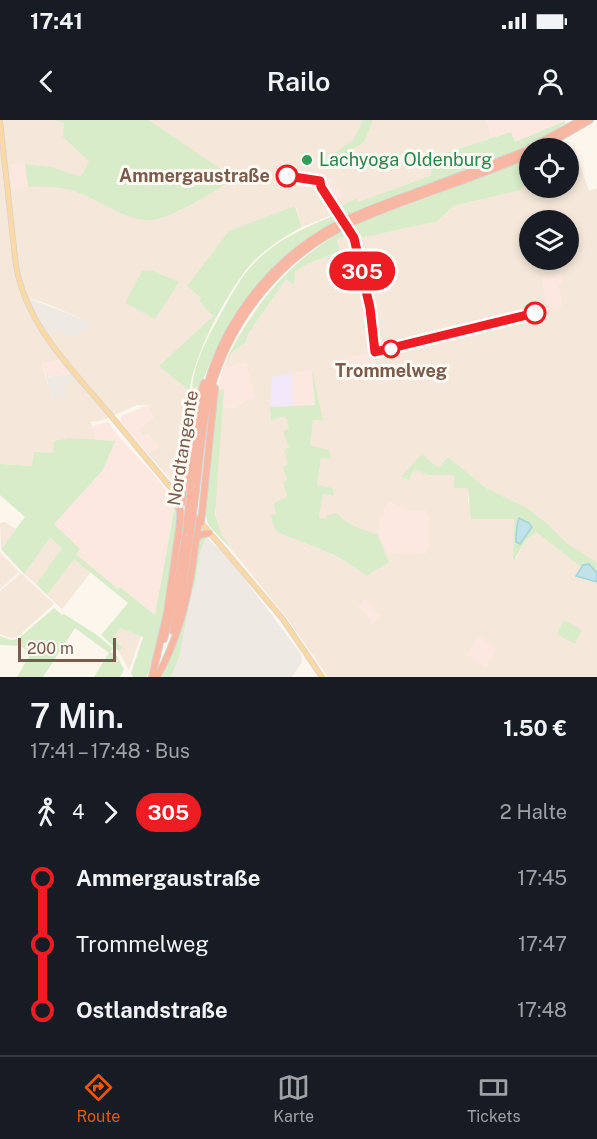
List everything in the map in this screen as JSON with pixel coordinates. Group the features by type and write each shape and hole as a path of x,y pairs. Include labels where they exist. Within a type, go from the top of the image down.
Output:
{"highway":[{"name":"Nordtangente","path":"558,138 579,123 590,120"},
{"name":"Nordtangente","path":"555,138 568,132"},
{"name":"Nordtangente","path":"157,677 177,613 191,536 191,487 201,445 207,395 217,363 241,322 266,287 297,258 339,226 519,153"},
{"name":"Nordtangente","path":"349,221 519,158"},
{"path":"191,536 200,521 202,507 207,395 210,383"},
{"path":"184,502 191,487 192,419 207,395"},
{"path":"152,677 169,602 180,516 174,491 191,487"},
{"path":"180,516 202,507"},
{"path":"191,536 209,533"},
{"name":"Nordtangente","path":"152,677 191,536"}],"main road":[{"path":"0,121 16,266 23,293 42,332 282,618 322,677"}],"shaded area":[{"path":"0,120 487,120 492,138 428,159 432,175 358,202 355,198 336,209 330,201 337,213 302,227 296,206 229,232 187,286 201,298 199,301 213,316 160,366 187,389 200,387 192,407 183,408 182,459 165,473 148,454 158,446 148,434 144,437 139,431 140,427 153,418 148,405 137,405 103,420 91,422 96,440 69,440 32,466 0,464","holes":["29,298 45,303 84,320 62,329","58,360 70,374 63,387 52,399 42,365"]},
{"path":"487,120 565,121 526,138 519,138 519,141 515,143 511,132 492,138"},
{"path":"579,162 589,191 597,188 597,564 568,544 548,524 527,508 486,488 448,457 439,468 414,468 428,475 454,475 469,488 468,502 514,519 516,559 526,540 536,532 581,567 578,571 597,582 597,677 328,677 286,617 231,549 217,522 215,507 222,407 235,408 244,401 254,398 246,363 223,368 228,356 246,342 248,334 286,279 305,265 340,251 337,240 350,233 353,239 438,221 453,206 519,190 519,198 579,198","holes":["315,405 322,421 313,420 309,446 321,457 317,485 333,495 323,494 319,517 326,519 337,513 366,576 353,565 275,531 272,515 277,514 287,497 284,482 287,480 289,464 284,450 289,447 289,428 285,416 271,421 270,407"]},
{"path":"25,164 28,187 12,188 9,165"},
{"path":"333,177 342,195 331,201 321,187 320,181"},
{"path":"561,274 563,283 558,285 563,306 549,309 541,279"},
{"path":"28,298 92,325 67,338 62,329 50,335 40,323"},
{"path":"375,352 376,367 388,365 391,380 378,384 377,375 349,380 343,358"},
{"path":"58,360 70,374 46,377 42,364"},
{"path":"246,363 255,398 244,401 235,408 222,407 223,389 217,390 223,368"},
{"path":"312,369 315,405 293,406 292,373"},
{"path":"292,373 293,406 270,407 272,377"},
{"path":"70,374 74,379 63,387 66,396 52,399 46,377"},
{"path":"148,405 153,418 140,427 142,429 139,431 144,437 148,434 158,446 148,454 121,422 121,416"},
{"path":"108,422 157,478 175,503 155,615 75,554 79,549 54,524 103,470 114,441 96,440 92,426"},
{"path":"182,459 182,480 176,485 165,473"},
{"path":"388,501 408,510 426,510 429,519 429,546 425,554 387,555 379,533 380,519"},
{"path":"5,522 16,529 1,549 0,523"},
{"path":"206,537 243,577 301,654 302,662 292,677 171,677 181,654 179,652 192,590 195,587 200,553"},
{"path":"50,538 62,548 36,584 24,574"},
{"path":"0,552 19,572 0,589"},
{"path":"74,558 91,572 62,609 47,595"},
{"path":"21,573 54,604 17,637 11,638 0,634 0,591"},
{"path":"365,600 381,615 372,624 366,613 358,607"},
{"path":"120,628 141,636 129,670 119,652 110,642"},
{"path":"479,636 496,649 486,668 467,654"}],"green space":[{"path":"54,120 149,120 235,179 183,209 152,220 133,218 68,189 28,187 25,164 52,167 81,177 89,161 63,137 64,123"},
{"path":"363,120 373,120 364,142 323,168 319,164 353,140"},
{"path":"565,121 566,123 542,138 525,138"},
{"path":"511,132 515,142 519,140 519,150 516,151 344,217 339,207 356,198 358,202 432,175 427,159"},
{"path":"519,163 519,190 453,206 438,221 356,239 349,227"},
{"path":"295,206 302,227 260,255 238,281 207,337 193,374 190,389 187,389 159,366 213,316 199,301 201,298 187,286 229,231"},
{"path":"336,215 339,220 290,255 247,297 226,329 200,387 192,388 195,370 205,344 230,297 253,264 274,246"},
{"path":"347,229 350,233 337,240 340,251 305,265 295,272 294,285 286,279 248,334 246,342 228,356 251,317 278,283 309,254"},
{"path":"151,270 179,282 155,319 125,303 142,271"},
{"path":"312,369 323,421 313,420 310,445 329,450 331,459 321,458 317,485 333,488 334,496 323,494 319,517 326,519 327,515 337,513 350,524 377,534 389,562 366,576 334,555 275,531 271,515 276,514 274,503 287,497 283,482 287,480 283,467 288,464 284,450 289,447 283,432 289,428 285,416 271,421 270,407 315,405"},
{"path":"224,389 215,514 221,533 231,549 209,526 204,511 217,390"},
{"path":"192,407 184,482 178,487 176,485 182,479 183,408"},
{"path":"69,438 115,441 103,470 54,524 80,549 76,554 118,589 120,587 155,615 175,504 176,539 169,590 158,641 147,677 133,677 131,673 143,637 120,628 112,640 122,647 119,651 101,635 128,603 74,559 47,595 36,584 62,548 50,538 24,574 1,549 25,517 0,495 0,464 32,466 34,452 53,453 54,441"},
{"path":"422,454 438,468 448,457 486,488 527,508 548,524 568,544 595,561 597,573 583,565 581,567 536,532 526,540 513,562 514,519 471,519 468,488 454,488 454,475 428,475 414,469 409,480 401,477"},
{"path":"204,535 206,537 200,553 195,587 192,590 181,653 171,677 162,677 185,609 194,575 199,539"},
{"path":"54,608 113,648 110,652 117,656 124,670 120,677 94,677 109,653 75,628 43,677 17,677 31,653 20,646 0,645 0,636 11,640 18,639"},
{"path":"564,620 582,630 575,644 557,634"}],"water":[{"path":"519,518 532,527 520,544 516,542"},
{"path":"589,564 597,573 597,582 576,576 583,565"}],"bus line":[{"name":"305","path":"287,176 320,181 321,187 354,238 370,308 375,352 535,313"}],"place":[{"name":"Lachyoga Oldenburg","path":"307,160"},
{"name":"Ammergaustraße","path":"287,176"},
{"name":"Trommelweg","path":"391,349"}]}
